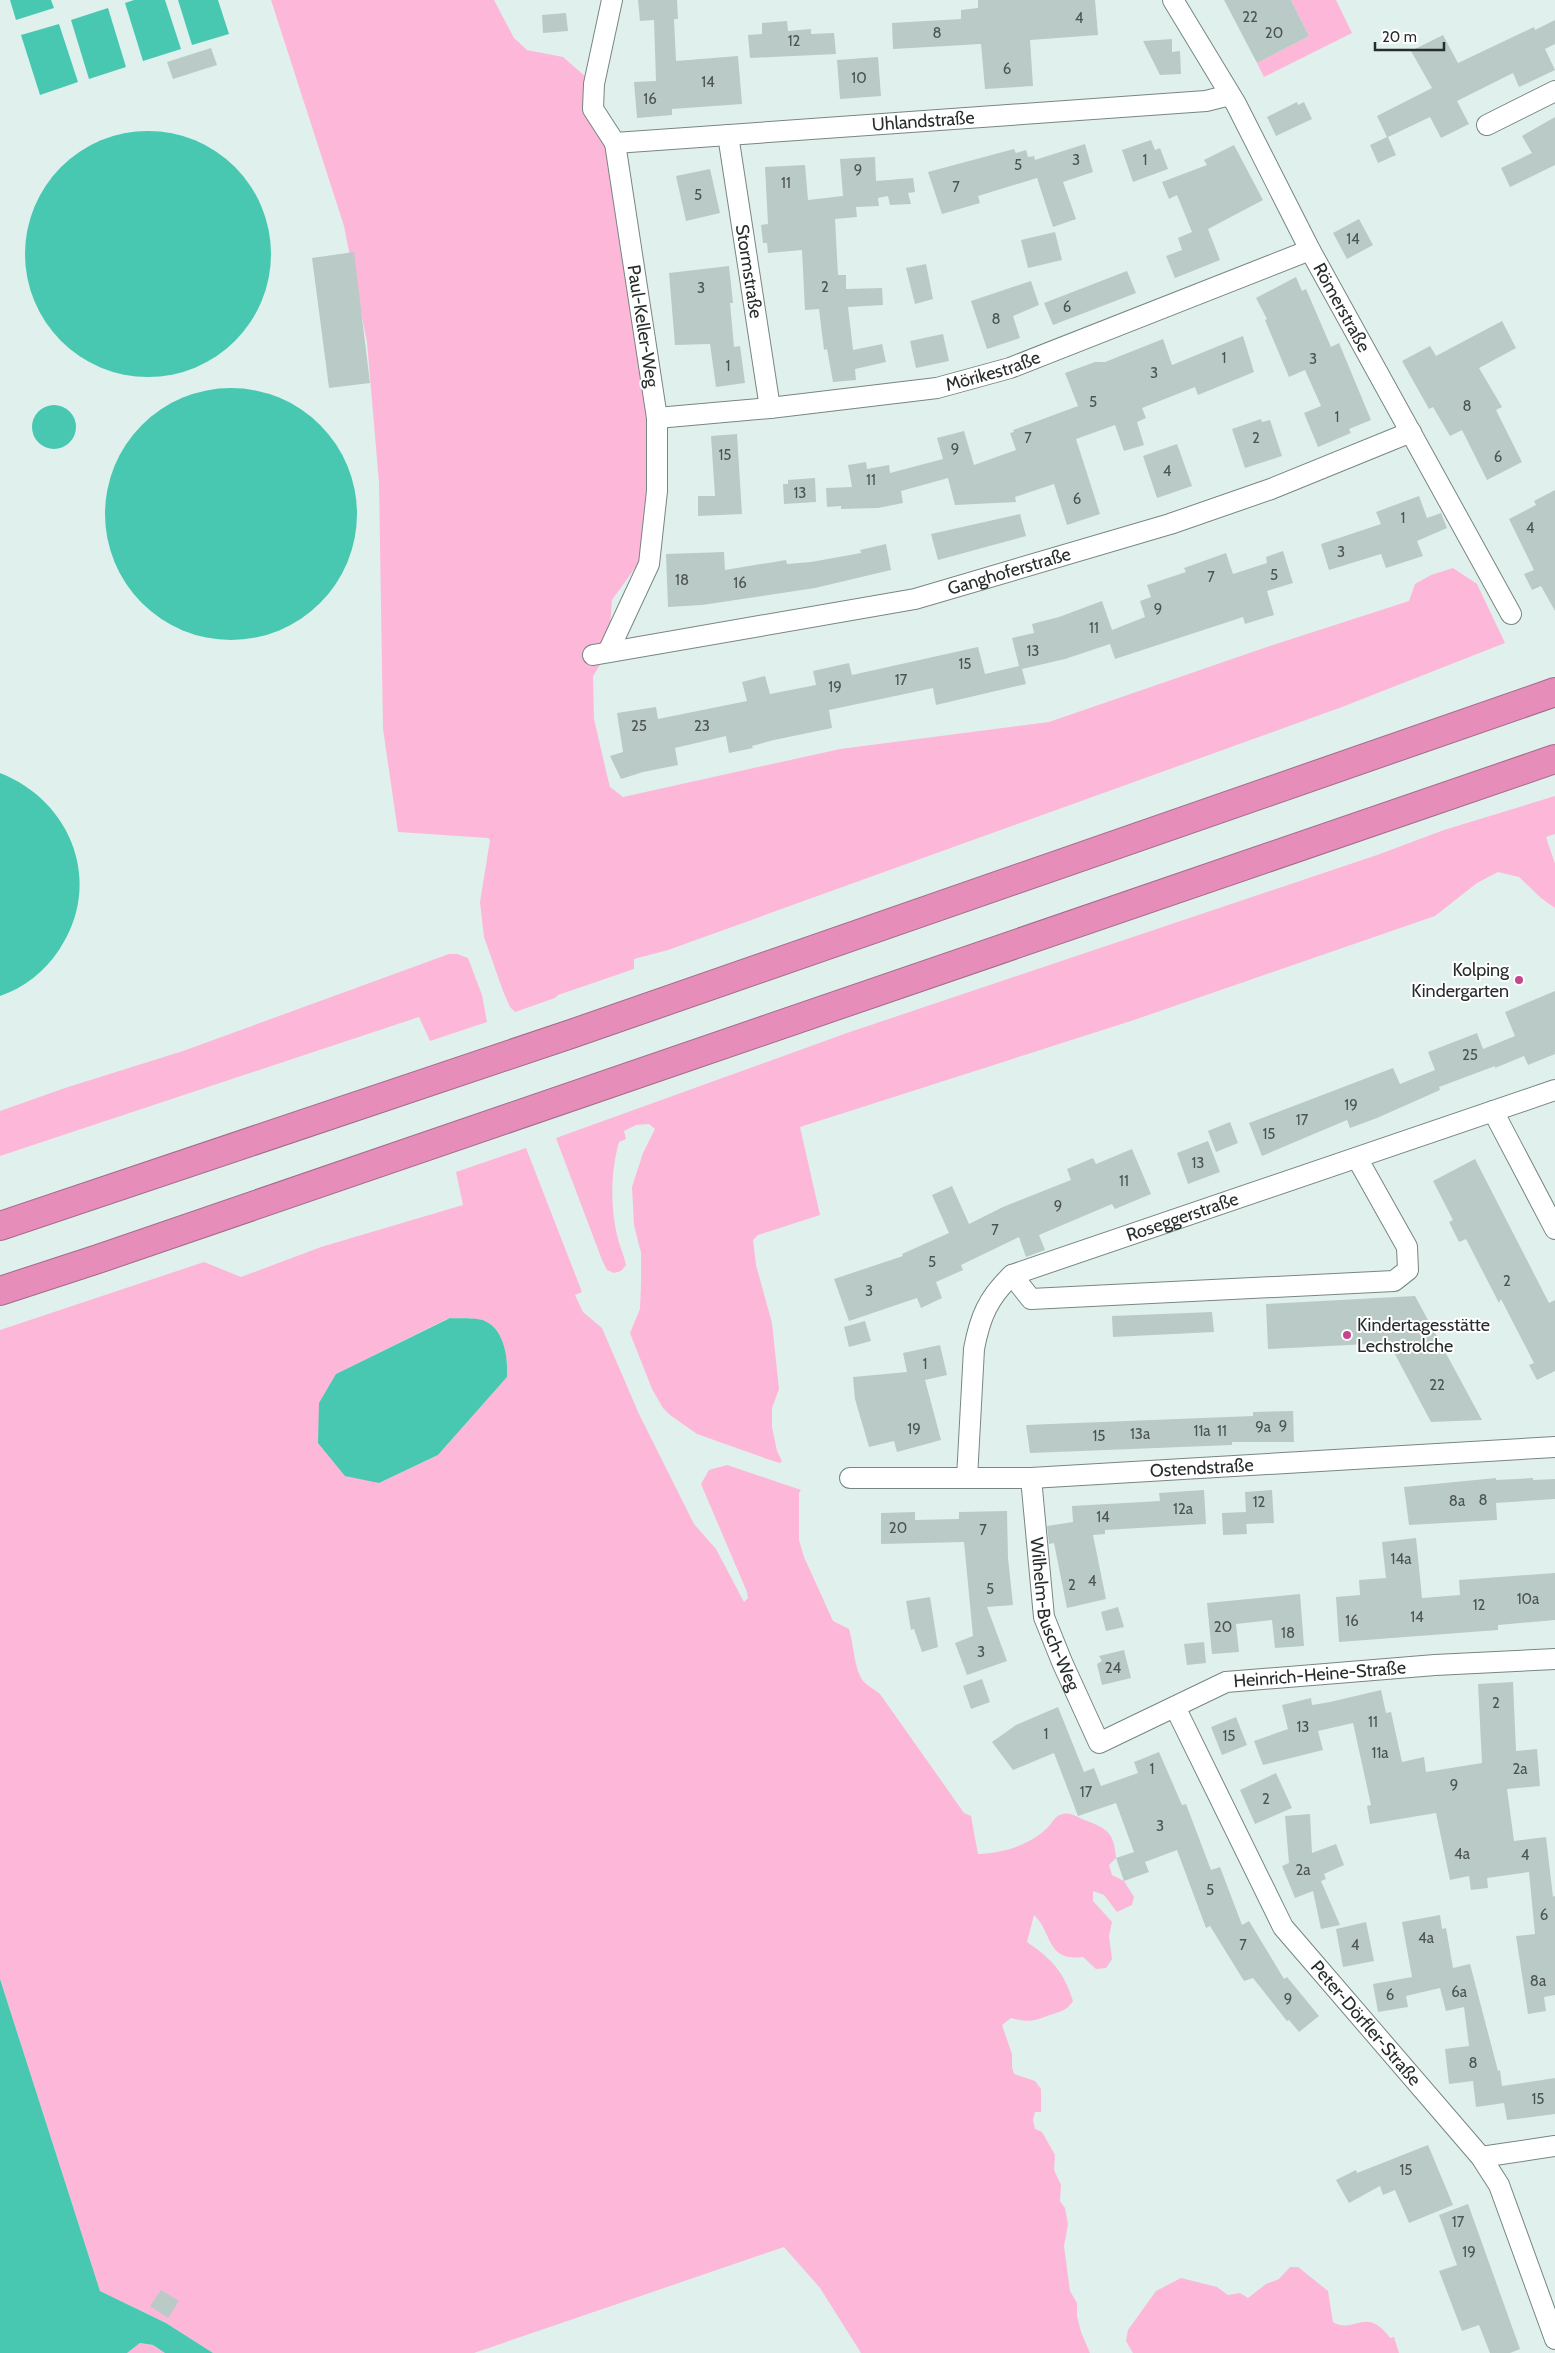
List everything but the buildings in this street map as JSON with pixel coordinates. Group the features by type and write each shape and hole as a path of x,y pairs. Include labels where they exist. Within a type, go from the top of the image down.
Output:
{"highway":[{"path":"0,1226 571,1034 1555,692"},
{"path":"0,1291 1555,759"}],"street":[{"name":"Paul-Keller-Weg","path":"601,654 649,564 657,491 657,418 615,143 592,110 594,84 612,0"},
{"name":"Römerstraße","path":"1174,0 1230,95 1310,250 1511,614"},
{"path":"1487,125 1555,91"},
{"name":"Uhlandstraße","path":"615,143 1206,101 1230,95"},
{"name":"Stormstraße","path":"728,135 770,408"},
{"name":"Mörikestraße","path":"657,418 770,408 937,388 1010,368 1310,250"},
{"name":"Ganghoferstraße","path":"601,654 915,599 1170,524 1271,489 1411,432"},
{"name":"Roseggerstraße","path":"967,1478 974,1349 978,1329 996,1291 1012,1275 1555,1090"},
{"path":"1493,1111 1555,1229"},
{"path":"1012,1275 1031,1299 1394,1281 1408,1270 1407,1247 1357,1158"},
{"name":"Ostendstraße","path":"850,1478 1031,1478 1555,1447"},
{"name":"Wilhelm-Busch-Weg","path":"1031,1478 1044,1617 1098,1743"},
{"name":"Heinrich-Heine-Straße","path":"1098,1743 1226,1682 1436,1665 1555,1663"},
{"name":"Peter-Dörfler-Straße","path":"1175,1707 1283,1927 1481,2157 1499,2185 1555,2339"},
{"path":"1481,2157 1555,2146"}],"shaded area":[{"path":"10,0 51,0 54,8 16,20"},
{"path":"134,0 165,0 181,49 143,61 125,3"},
{"path":"178,0 218,0 229,34 192,45"},
{"path":"271,0 494,0 514,38 527,50 563,57 594,84 615,143 657,418 640,561 612,600 608,652 593,676 594,719 607,775 610,787 623,797 840,749 1049,722 1273,645 1409,601 1415,584 1431,575 1453,568 1477,584 1505,643 1342,707 668,950 634,959 634,969 515,1012 510,1007 503,991 484,937 480,902 490,840 488,838 398,832 383,729 379,483 367,342 344,226"},
{"path":"1291,0 1336,0 1352,33 1264,77 1257,63 1309,36"},
{"path":"108,8 126,67 89,79 71,20"},
{"path":"59,24 78,82 40,95 21,35"},
{"path":"160,131 184,136 206,145 217,151 235,167 251,185 262,207 269,230 271,254 269,278 262,301 251,323 235,341 217,357 184,372 160,377 136,377 112,372 79,357 45,323 34,301 27,278 25,242 30,218 45,185 79,151 101,140 124,133"},
{"path":"231,388 256,391 279,398 301,409 320,425 336,444 347,466 354,489 357,514 354,539 347,562 336,584 320,603 301,619 279,630 256,637 231,640 206,637 183,630 161,619 142,603 126,584 115,562 108,539 105,514 108,489 115,466 126,444 142,425 161,409 183,398 206,391"},
{"path":"54,405 66,409 72,415 76,427 72,439 66,445 54,449 42,445 36,439 32,427 36,415 42,409"},
{"path":"0,773 25,786 46,803 62,824 73,847 79,872 79,898 72,925 59,950 47,965 26,983 0,996"},
{"path":"1555,796 1555,834 1546,837 1555,864 1555,908 1541,898 1519,877 1498,872 1477,883 1435,916 1134,1020 800,1127 820,1215 758,1235 753,1240 756,1265 772,1323 779,1389 772,1408 772,1427 777,1451 782,1461 780,1463 770,1460 697,1434 663,1408 652,1389 630,1333 640,1309 641,1282 641,1253 634,1225 632,1187 643,1153 655,1129 649,1124 636,1125 624,1131 626,1139 619,1142 614,1164 612,1200 617,1235 626,1265 621,1271 614,1273 607,1270 602,1260 556,1138 847,1033 1377,855 1444,830"},
{"path":"449,954 457,954 468,958 482,995 487,1022 430,1041 419,1017 0,1156 0,1111 65,1088 183,1051"},
{"path":"526,1148 582,1292 575,1295 583,1312 602,1328 639,1414 694,1524 716,1549 744,1602 748,1598 747,1592 701,1484 709,1470 727,1465 801,1490 799,1493 799,1540 804,1557 833,1621 849,1629 856,1664 864,1682 880,1694 964,1813 971,1816 978,1854 1014,1848 1023,1844 1039,1835 1058,1816 1066,1814 1099,1826 1111,1837 1114,1843 1116,1858 1109,1865 1112,1875 1124,1881 1134,1897 1132,1905 1117,1912 1104,1895 1093,1891 1093,1901 1112,1922 1109,1936 1112,1959 1106,1968 1096,1969 1083,1957 1062,1955 1056,1951 1034,1915 1027,1942 1056,1967 1066,1982 1073,2001 1063,2010 1040,2019 1027,2021 1011,2018 1002,2025 1012,2054 1014,2074 1035,2081 1041,2089 1041,2112 1035,2112 1033,2120 1035,2129 1042,2132 1055,2155 1054,2170 1061,2185 1060,2201 1065,2208 1068,2224 1064,2246 1070,2291 1077,2303 1077,2316 1081,2332 1090,2353 861,2353 820,2288 784,2247 474,2353 213,2353 166,2323 100,2291 0,1979 0,1330 204,1262 241,1277 321,1247 463,1205 456,1172","holes":["449,1318 477,1319 492,1325 504,1346 507,1377 438,1455 379,1483 336,1374"]},
{"path":"450,1318 477,1319 492,1325 504,1346 507,1377 438,1455 379,1483 345,1476 318,1443 319,1403 336,1374"},
{"path":"0,1979 100,2291 166,2323 213,2353 165,2353 153,2345 140,2343 127,2353 0,2353"},
{"path":"1290,2267 1298,2267 1328,2291 1333,2322 1341,2325 1361,2322 1374,2323 1382,2328 1390,2338 1394,2337 1399,2353 1133,2353 1126,2341 1128,2330 1156,2291 1181,2278 1217,2287 1228,2295 1240,2293 1248,2298 1266,2284 1279,2279"},
{"path":"140,2343 153,2345 165,2353 127,2353"}],"place":[{"name":"Kolping Kindergarten","path":"1519,980"},
{"name":"Kindertagesstätte Lechstrolche","path":"1347,1335"}]}
